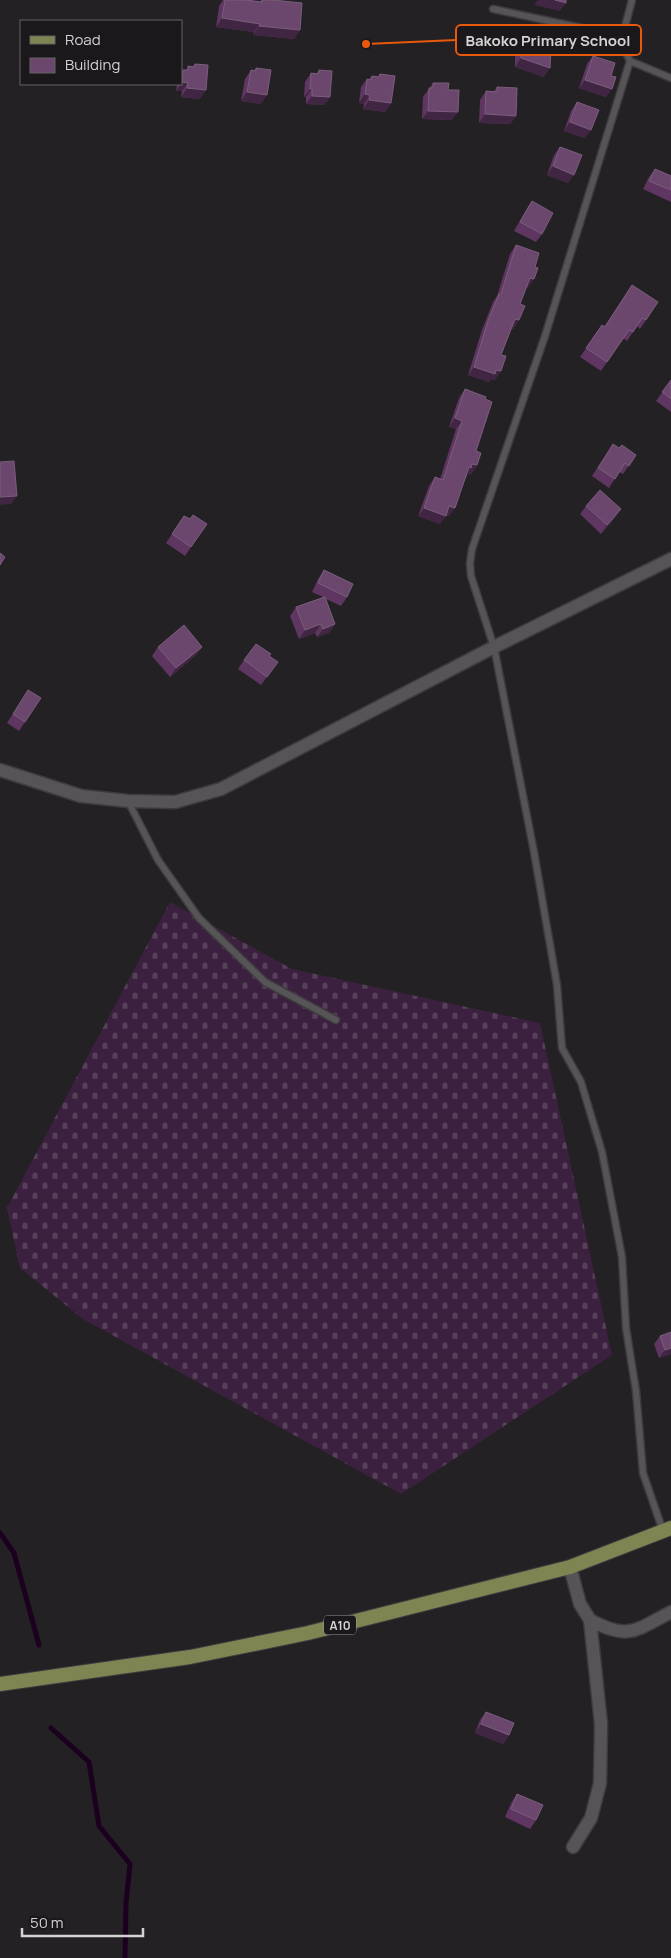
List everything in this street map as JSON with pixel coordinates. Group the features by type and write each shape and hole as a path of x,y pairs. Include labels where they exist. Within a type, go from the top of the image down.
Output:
{"main road":[{"name":"A10","path":"0,1684 190,1657 308,1633 570,1567 667,1530"}],"street":[{"path":"0,770 82,796 128,801 175,802 221,789 494,647 671,559"},
{"path":"570,1567 580,1604 590,1620 601,1724 600,1783 591,1818 573,1847"},
{"path":"590,1620 610,1630 631,1631 646,1626 671,1612"}],"lane":[{"path":"621,42 632,0"},
{"path":"493,9 596,30 621,42 630,61 671,78"},
{"path":"630,61 545,336 472,549 470,562 471,576 494,647 557,985 562,1048 581,1082 602,1152 622,1257 626,1328 636,1391 643,1474 667,1530"},
{"path":"128,801 158,860 199,918 266,982 336,1020"}],"green space":[{"path":"170,902 292,969 540,1023 612,1355 401,1494 83,1319 20,1268 7,1208"}],"building":[{"path":"225,0 262,2 262,0 273,0 302,3 300,30 259,26 260,24 222,18"},
{"path":"555,0 566,0 566,3"},
{"path":"533,42 547,43 547,49 551,49 550,68 521,58 521,46 533,47"},
{"path":"593,56 615,63 611,76 616,77 612,89 585,80"},
{"path":"195,64 208,65 206,90 187,88 188,83 182,82 183,70 188,70 188,66 194,67"},
{"path":"256,68 271,70 267,95 247,92 251,70 256,71"},
{"path":"319,70 332,71 330,97 312,96 312,89 310,89 311,73 318,74"},
{"path":"380,74 395,76 391,103 369,100 370,95 365,94 367,79 371,80 372,76 379,77"},
{"path":"433,83 449,83 448,90 459,90 458,112 428,111 429,88 433,88"},
{"path":"497,87 517,88 516,116 485,114 486,91 497,92"},
{"path":"577,102 599,110 591,130 570,122"},
{"path":"560,147 582,155 574,175 553,166"},
{"path":"655,169 671,176 671,190 649,181"},
{"path":"532,201 553,213 542,234 520,222"},
{"path":"516,245 539,253 535,267 538,268 534,279 530,278 520,304 525,306 519,320 515,319 501,355 506,356 501,371 496,370 495,374 474,367 488,321 499,294 501,294"},
{"path":"632,285 658,302 646,320 642,318 633,332 629,330 607,362 586,348 602,325 605,327"},
{"path":"671,380 671,399 662,392"},
{"path":"465,389 486,397 485,399 492,402 476,451 481,453 477,465 472,464 471,468 469,467 455,508 449,506 446,516 424,508 435,477 443,480 462,421 455,418"},
{"path":"613,444 619,448 622,445 636,455 629,466 625,463 615,479 598,468"},
{"path":"14,461 17,496 0,497 0,462"},
{"path":"600,490 621,509 607,525 586,506"},
{"path":"193,515 207,524 191,547 172,534 184,516 190,519"},
{"path":"0,553 5,557 0,565"},
{"path":"324,570 353,584 347,597 318,583"},
{"path":"325,597 335,624 323,629 321,624 305,630 296,607"},
{"path":"184,625 202,647 176,668 158,647"},
{"path":"256,644 271,654 269,656 278,662 267,677 244,660"},
{"path":"28,690 41,698 25,722 13,714"},
{"path":"671,1332 671,1348 665,1350 660,1336"},
{"path":"486,1712 514,1723 509,1735 481,1724"},
{"path":"517,1794 543,1805 536,1820 511,1809"}],"waterway":[{"path":"0,1533 14,1553 39,1645"},
{"path":"51,1728 89,1762 99,1826 130,1864 126,1903 125,1958"}],"place":[{"name":"Bakoko Primary School","path":"366,44"}]}
